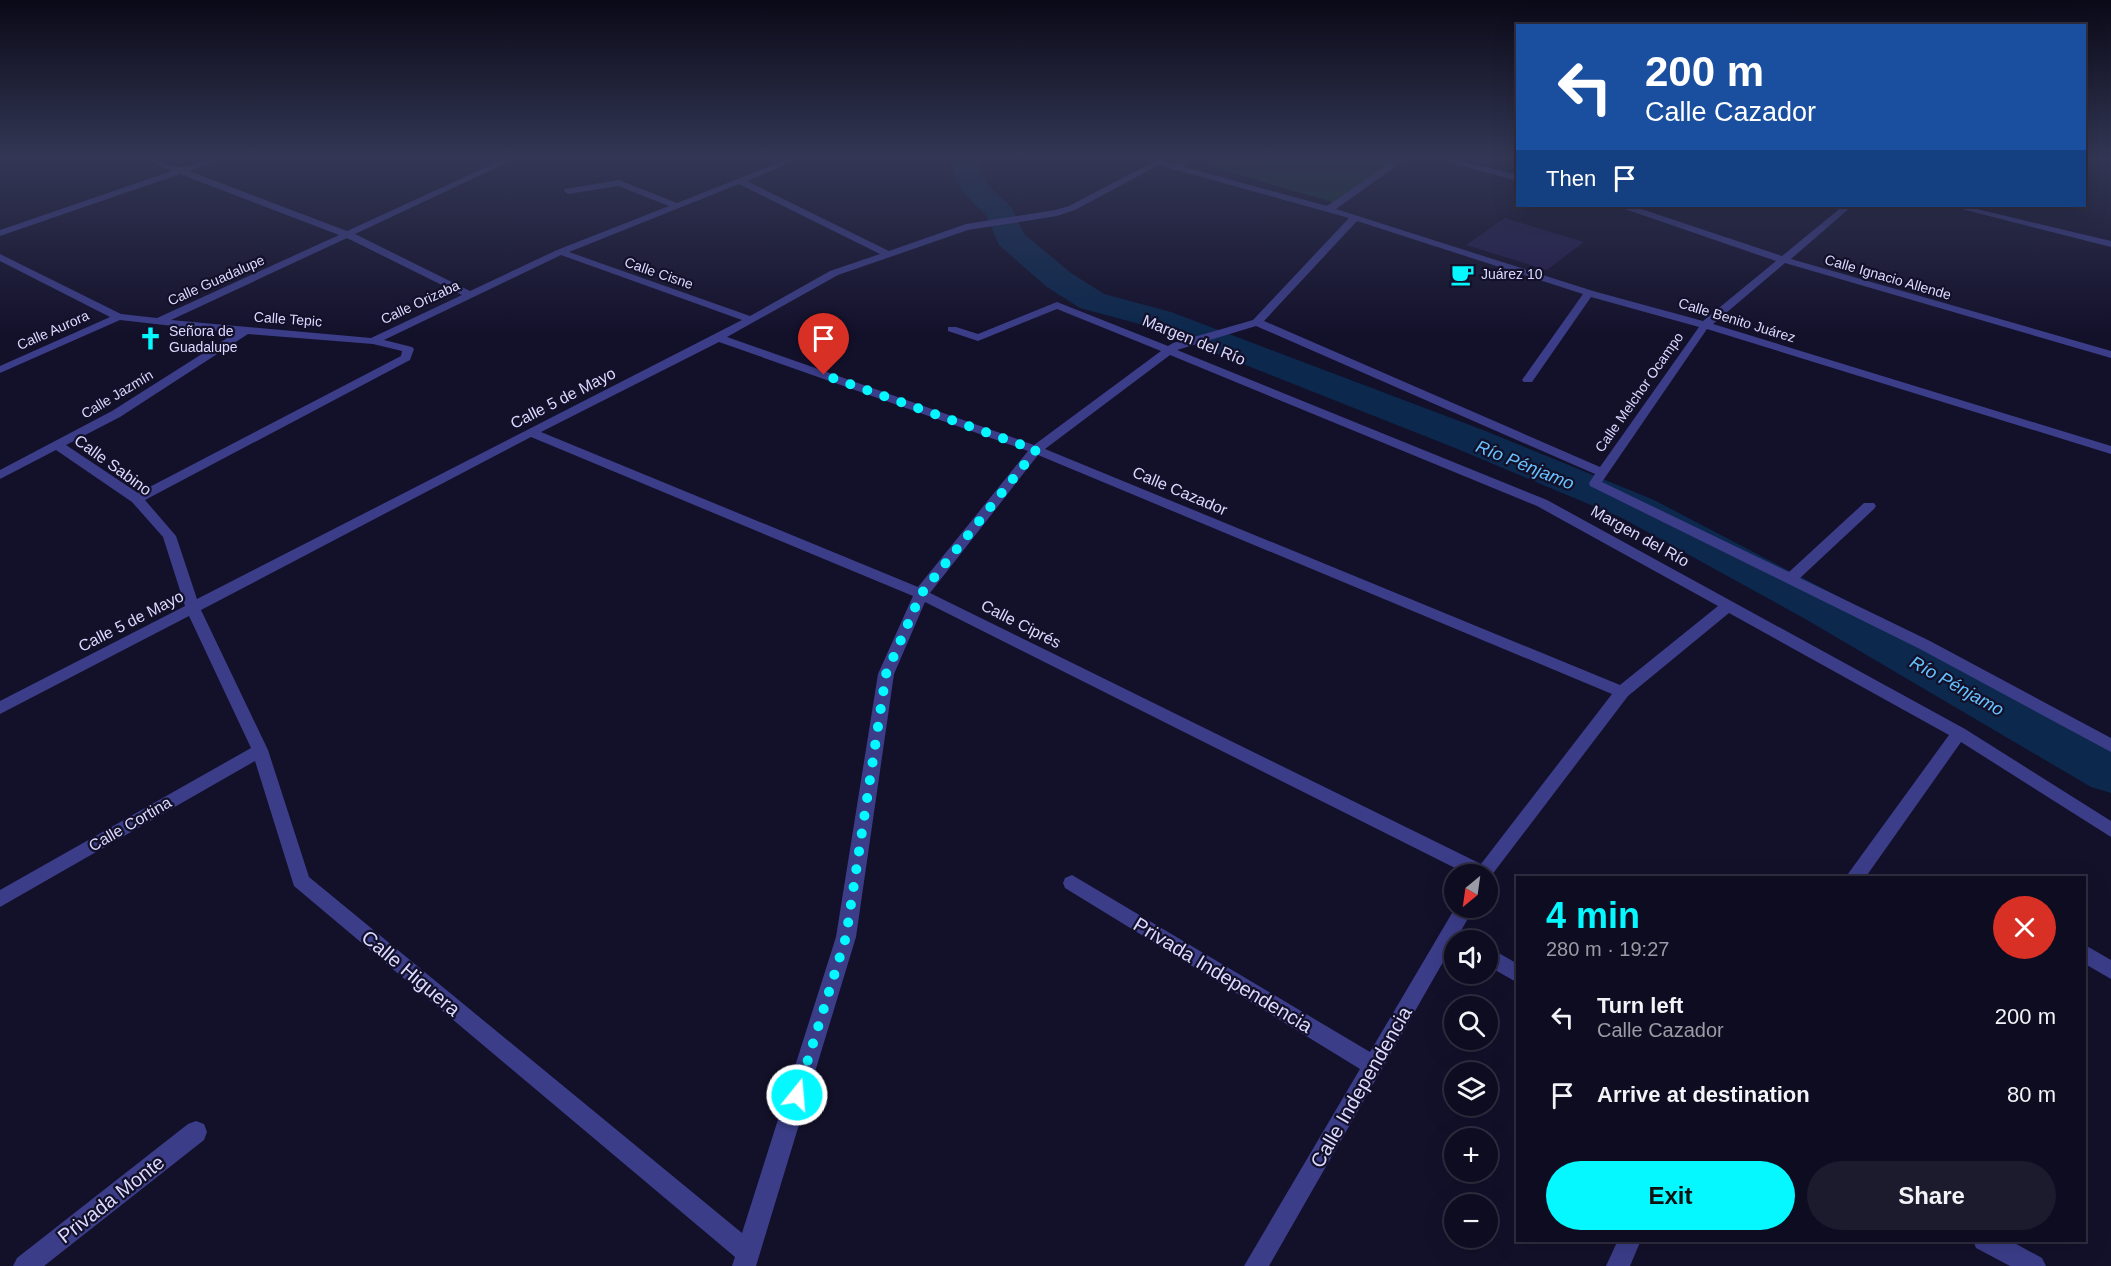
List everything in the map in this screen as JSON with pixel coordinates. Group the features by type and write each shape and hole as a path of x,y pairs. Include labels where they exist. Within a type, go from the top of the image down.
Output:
{"street":[{"path":"0,233 50,216"},
{"path":"299,216 350,235 470,295"},
{"name":"Calle Guadalupe","path":"157,322 390,216"},
{"name":"Calle Orizaba","path":"373,341 560,252 648,216"},
{"path":"810,216 886,254"},
{"name":"Calle 5 de Mayo","path":"0,708 531,432 718,338 834,273 966,227 1035,216"},
{"name":"Calle Benito Juárez","path":"1351,216 1590,293 1705,325 2111,450"},
{"name":"Calle Ignacio Allende","path":"1655,216 1784,260 2111,355"},
{"name":"Calle Melchor Ocampo","path":"1598,478 1705,325 1836,216"},
{"path":"1996,216 2111,244"},
{"path":"746,1259 846,937 886,674 921,594 1036,450 1174,348 1257,322 1355,217"},
{"name":"Calle Cisne","path":"560,252 750,319"},
{"name":"Calle Tepic","path":"0,257 119,317 246,331 373,341"},
{"path":"1528,380 1590,293"},
{"name":"Margen del Río","path":"952,329 978,338 1057,305 1174,348 1542,503 1959,733 2111,830"},
{"name":"Calle Aurora","path":"0,370 119,317"},
{"path":"1257,322 1598,478 1789,580 1925,645 2111,746"},
{"name":"Calle Jazmín","path":"0,475 116,414 246,331"},
{"name":"Calle Cazador","path":"718,338 1036,450 1622,692"},
{"name":"Calle Orizaba","path":"137,499 406,358 408,349 373,341"},
{"name":"Calle Ciprés","path":"531,432 921,594 1464,864"},
{"name":"Calle Sabino","path":"58,446 137,499 169,536 193,608"},
{"path":"1789,580 1869,506"},
{"path":"1492,864 1622,692 1728,606"},
{"name":"Calle Higuera","path":"193,608 260,750 301,881 746,1259"},
{"path":"1855,876 1959,733"},
{"name":"Calle Cortina","path":"0,898 260,750"},
{"name":"Privada Independencia","path":"1072,883 1374,1066"},
{"path":"2086,955 2111,970"},
{"name":"Calle Independencia","path":"1256,1266 1374,1066 1444,956"},
{"path":"1498,962 1516,973"},
{"name":"Privada Monte","path":"25,1266 196,1132"},
{"path":"1618,1266 1629,1242"},
{"path":"1988,1242 2034,1266"}],"building":[{"path":"1505,218 1584,242 1547,270 1466,245"}],"waterway":[{"name":"Río Pénjamo","path":"1002,216 1010,238 1059,280 1092,301 1159,319 1469,439 1638,509 1824,609 2111,772"}],"place":[{"name":"Juárez 10","path":"1463,274"},
{"name":"Señora de Guadalupe","path":"151,339"}],"route":[{"path":"797,1095 846,937 886,674 921,594 1036,450 824,375"}]}
